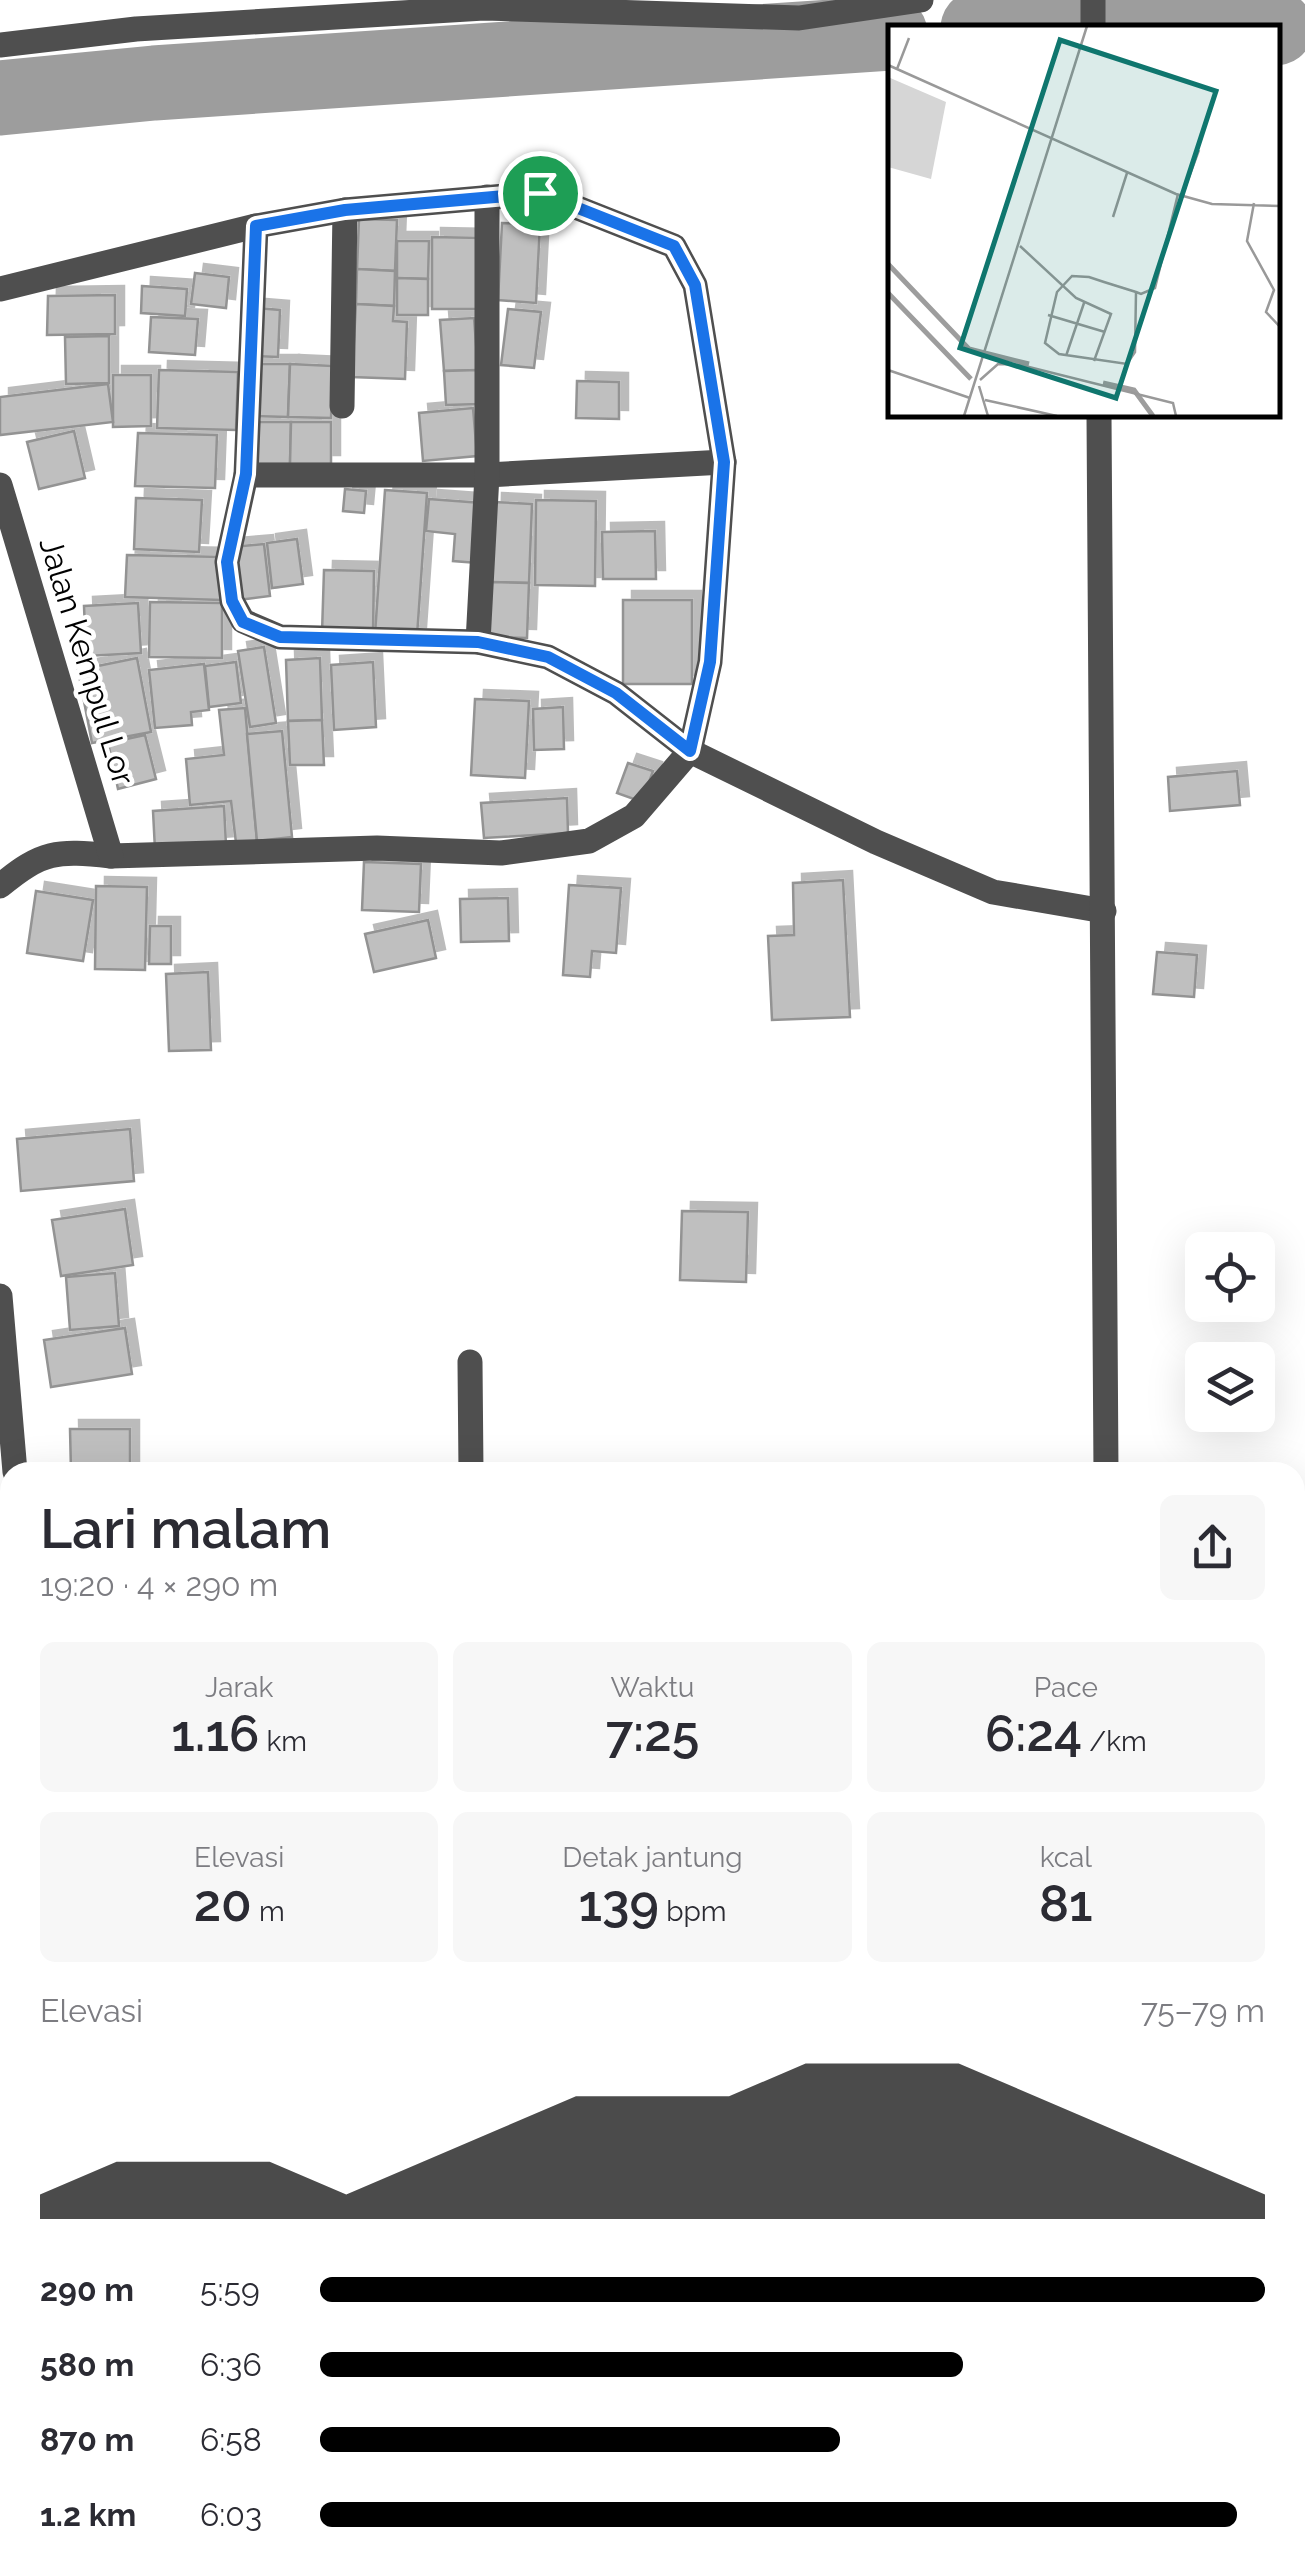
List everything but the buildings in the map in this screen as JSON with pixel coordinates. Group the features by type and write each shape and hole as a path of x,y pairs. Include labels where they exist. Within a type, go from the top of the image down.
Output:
{"street":[{"path":"0,45 136,29 484,8 799,18 921,0"},
{"path":"1092,0 1094,25"},
{"path":"0,288 256,226 345,210 540,193 674,246 695,285 724,462 710,662 690,751 634,816 589,841 500,853 376,848 111,856 70,851 30,860 0,886"},
{"path":"478,642 487,475 487,197"},
{"path":"342,406 345,210"},
{"path":"256,226 246,474 227,562 232,601 243,622 280,637 478,642 548,657 616,693 690,751 876,842 993,892 1104,912"},
{"path":"1099,418 1106,1462"},
{"path":"246,474 487,475 724,462"},
{"name":"Jalan Kempul Lor","path":"0,486 111,856"},
{"path":"0,1296 14,1462"},
{"path":"470,1362 471,1462"}],"waterway":[{"path":"1013,25 1237,6 1271,25"},
{"path":"0,98 154,83 888,33"}],"route":[{"path":"540,193 674,246 695,285 724,462 710,662 690,751 616,693 548,657 478,642 280,637 243,622 232,601 227,562 246,474 256,226 345,210 540,193"}]}
